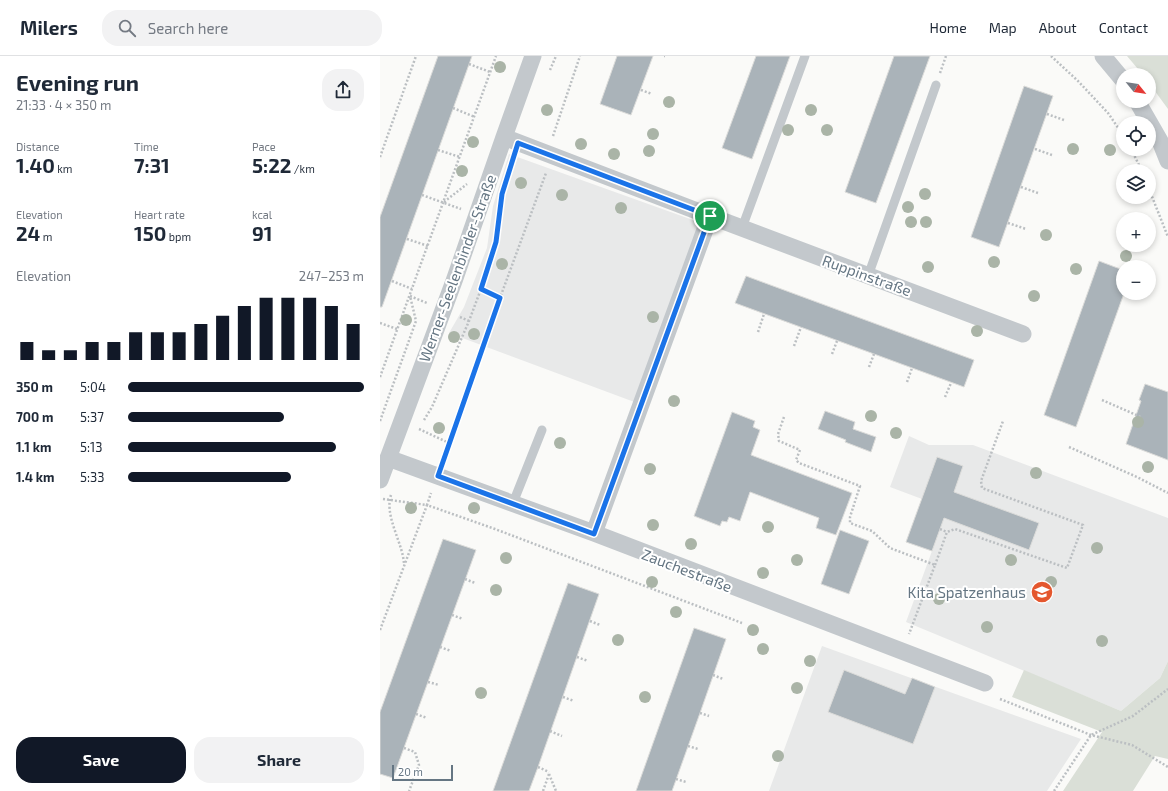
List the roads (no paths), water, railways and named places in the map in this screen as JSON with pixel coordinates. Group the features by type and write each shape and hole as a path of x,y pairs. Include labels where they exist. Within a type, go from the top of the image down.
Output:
{"street":[{"name":"Werner-Seelenbinder-Straße","path":"380,480 395,460 458,269 533,56"},
{"path":"1104,56 1116,71"},
{"path":"1141,108 1160,141 1168,161"},
{"name":"Ruppinstraße","path":"504,137 1024,334"},
{"path":"594,534 710,216"},
{"name":"Zauchestraße","path":"395,460 513,503 986,683"}],"lane":[{"path":"742,228 805,56"},
{"path":"868,276 936,85"},
{"path":"513,503 542,430"}],"place":[{"name":"Kita Spatzenhaus","path":"1042,592"}]}
